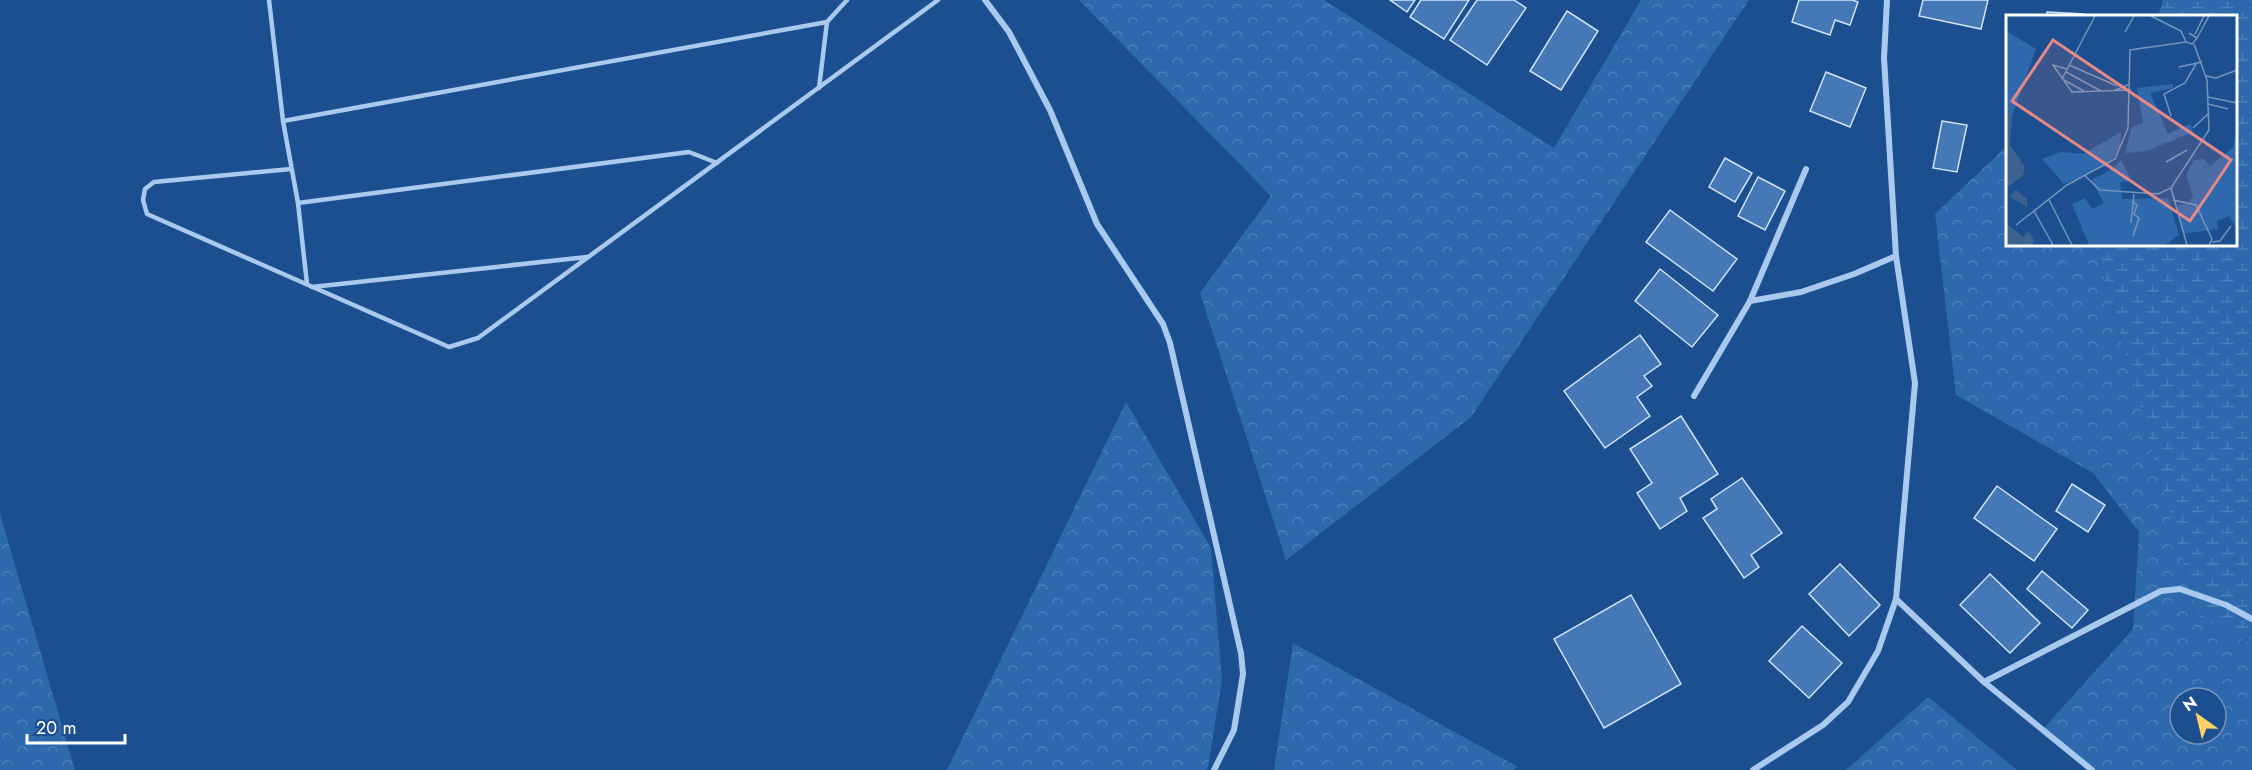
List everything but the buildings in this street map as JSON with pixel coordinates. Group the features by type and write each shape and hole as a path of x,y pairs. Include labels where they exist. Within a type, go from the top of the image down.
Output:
{"street":[{"path":"985,0 1009,32 1050,110 1097,224 1164,324 1170,343 1242,653 1243,674 1234,730 1214,770"},
{"path":"1753,770 1823,725 1848,702 1878,651 1896,599 1915,383 1896,256 1884,58 1887,0"},
{"path":"1694,396 1750,301 1806,169"},
{"path":"1750,301 1801,292 1854,274 1896,256"},
{"path":"1984,682 2161,591 2180,589 2226,605 2252,619"},
{"path":"1896,599 1984,682 2092,770"}],"lane":[{"path":"269,0 283,121 298,203 309,286"},
{"path":"819,88 827,22 847,0"},
{"path":"291,169 154,182 145,189 143,200 147,214 449,347 478,338 938,0"},
{"path":"283,121 827,22"},
{"path":"298,203 689,152 717,163"},
{"path":"309,286 590,256"}],"green space":[{"path":"1079,0 1324,0 1554,148 1641,0 1749,0 1471,417 1286,560 1200,293 1271,196"},
{"path":"2163,0 2252,0 2252,644 2199,618 2095,246 2237,246 2237,15 2158,15"},
{"path":"2006,147 2006,246 2095,246 2199,618 2252,644 2252,770 2093,770 2044,728 2133,629 2139,532 2093,473 1956,395 1935,214"},
{"path":"1126,402 1211,548 1222,680 1207,770 947,770"},
{"path":"0,514 75,770 0,770"},
{"path":"1293,643 1518,767 1514,770 1274,770"},
{"path":"1928,697 2017,770 1846,770"}]}
